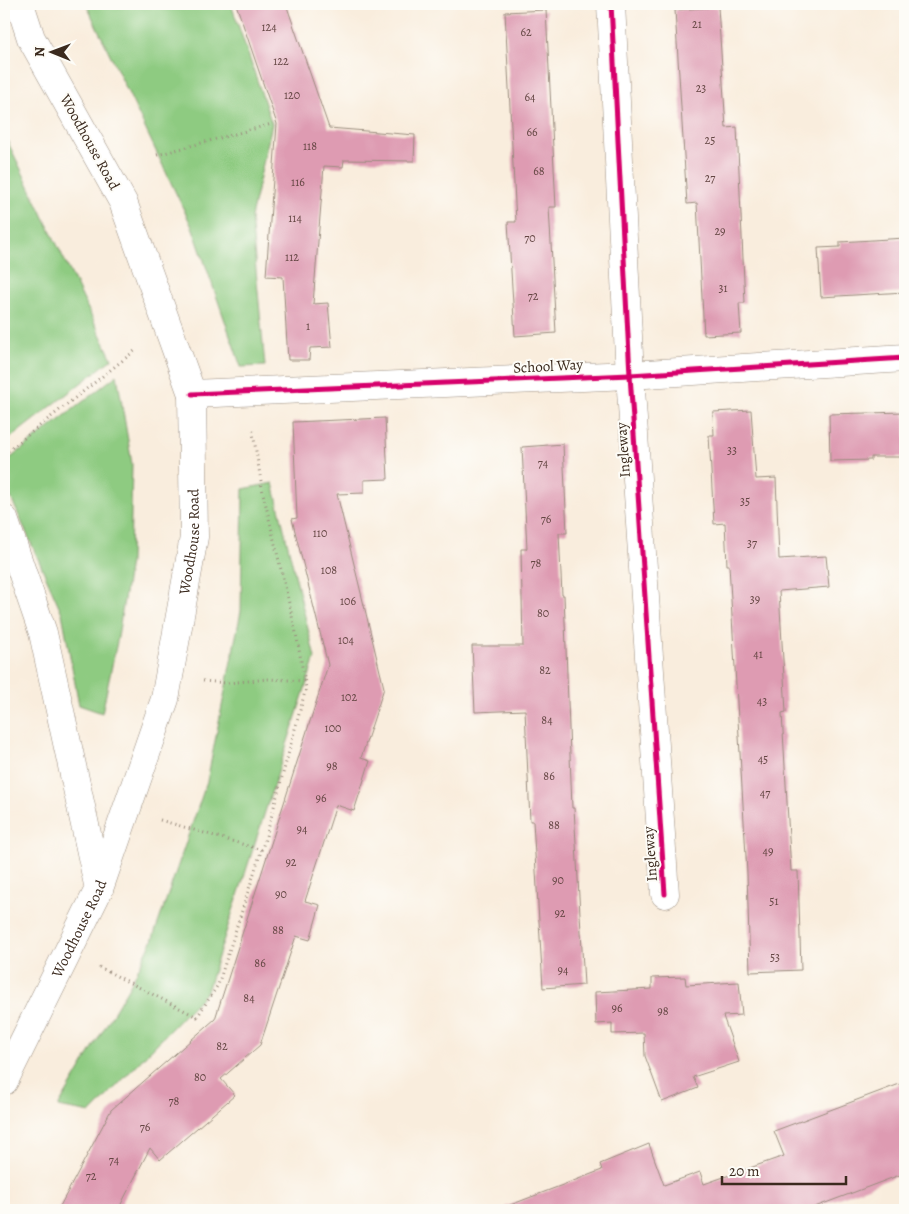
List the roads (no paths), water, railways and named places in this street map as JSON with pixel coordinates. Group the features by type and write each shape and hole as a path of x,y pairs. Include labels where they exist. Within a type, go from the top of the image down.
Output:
{"street":[{"name":"Woodhouse Road","path":"4,1081 99,889 165,698 194,537 192,394 123,202 31,38 20,4"},
{"name":"Ingleway","path":"611,4 630,374 665,894"},
{"name":"School Way","path":"192,394 630,374 905,358"},
{"path":"4,518 44,633 99,889"}]}
